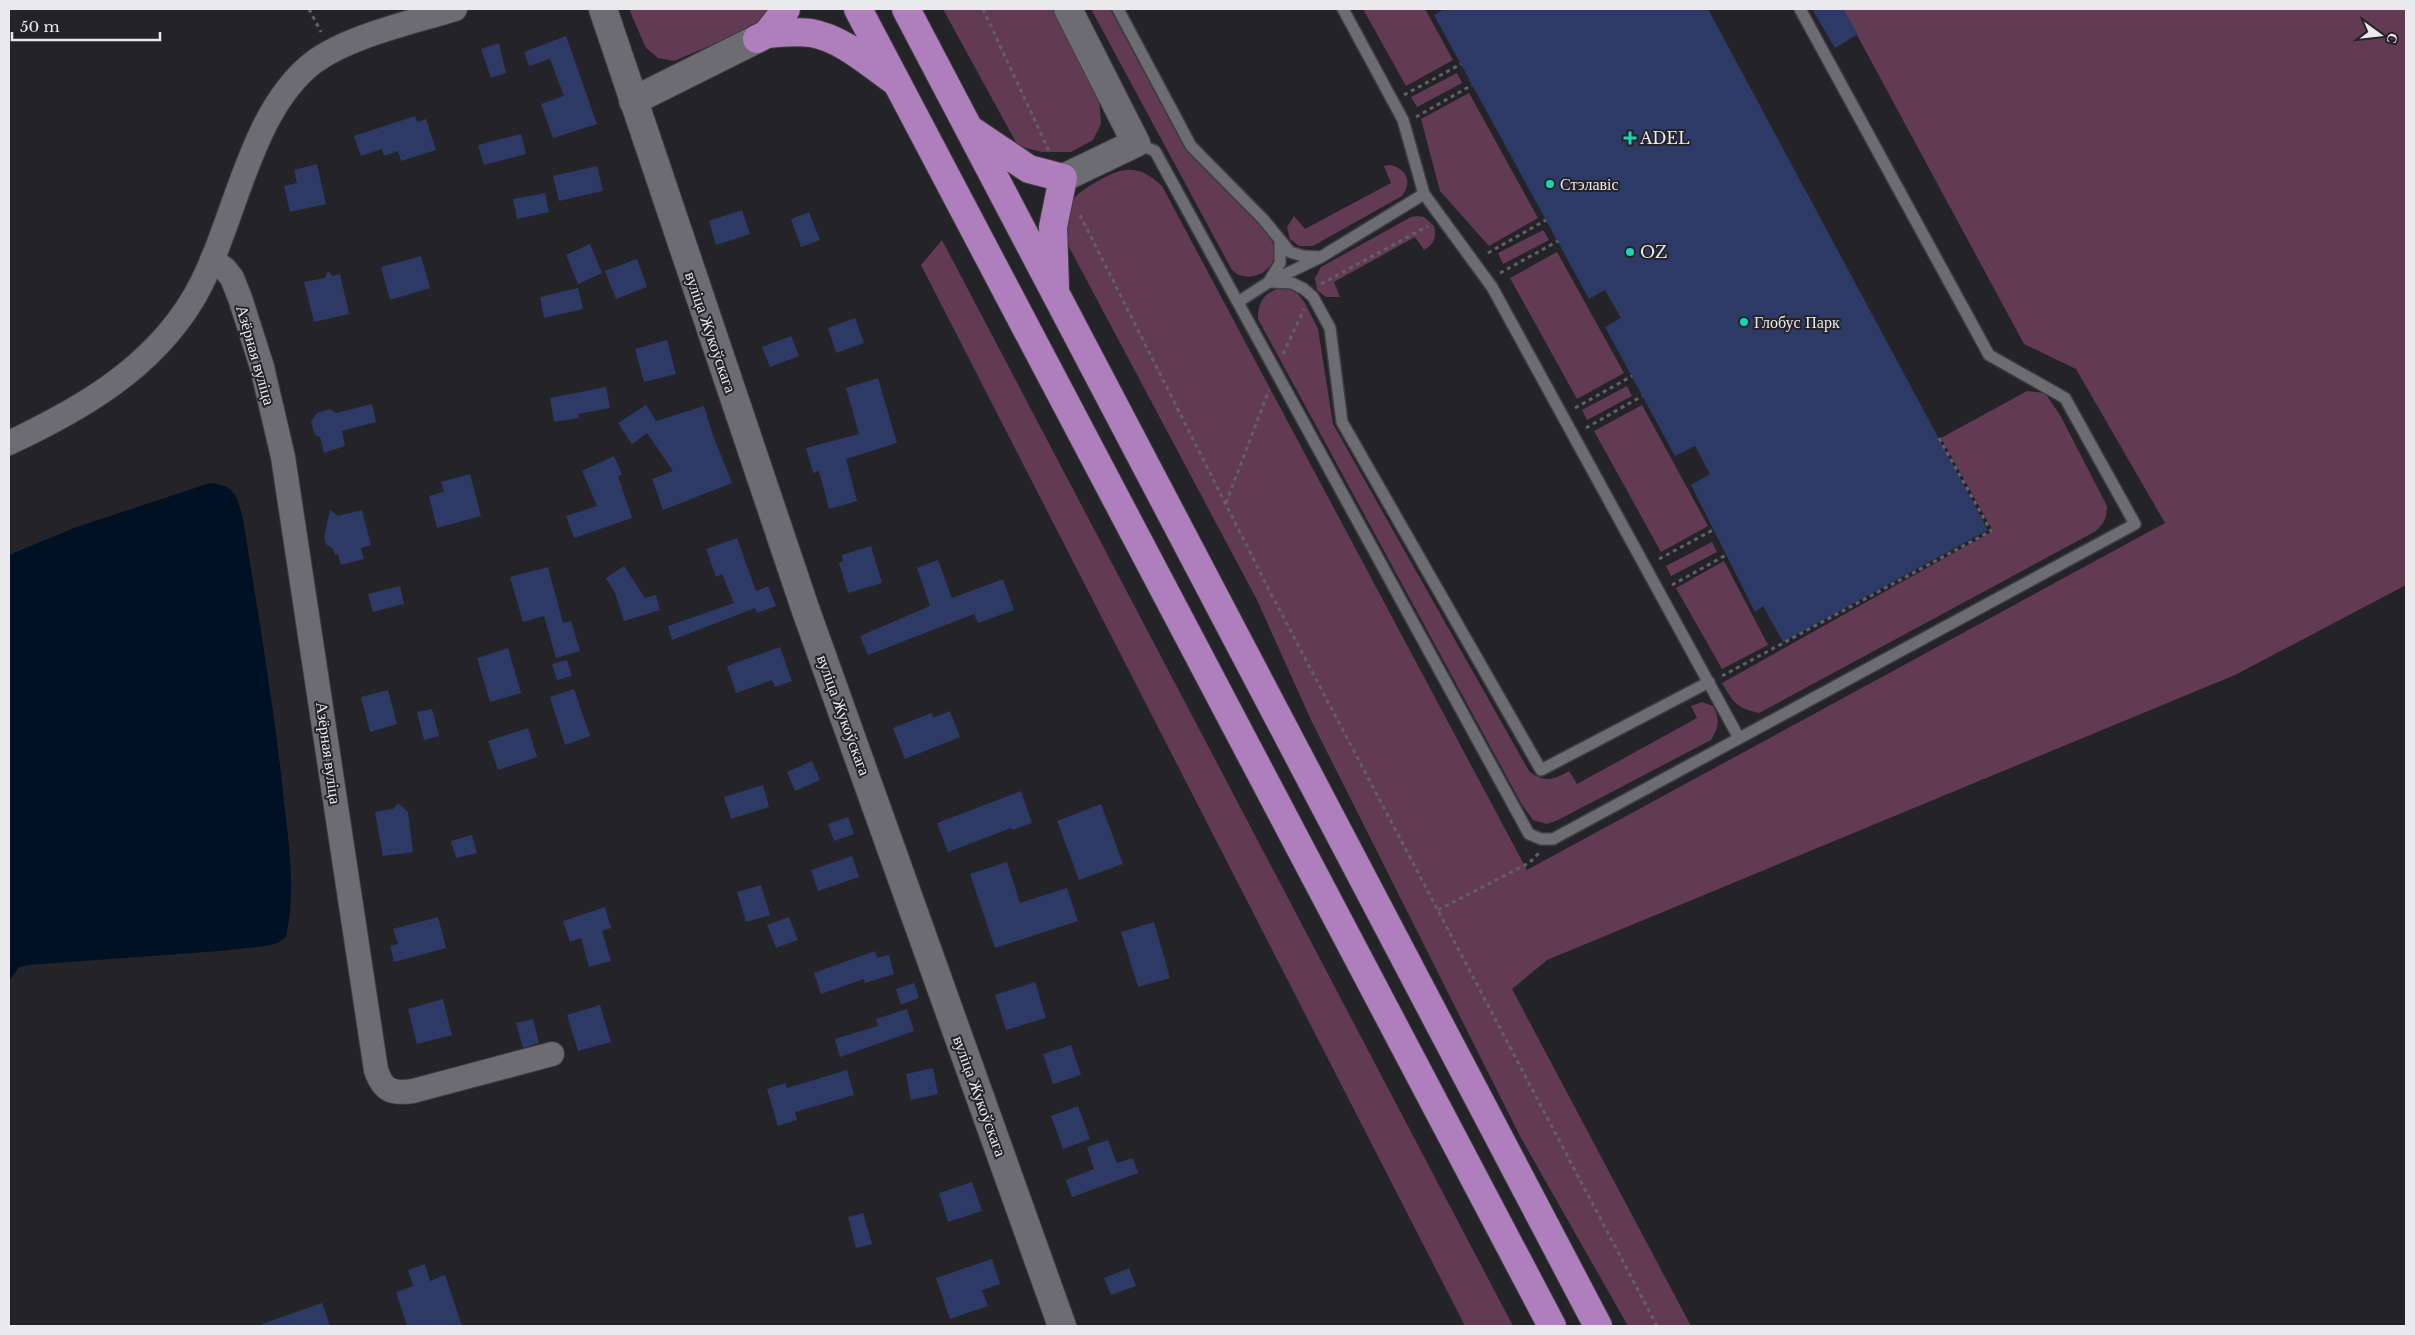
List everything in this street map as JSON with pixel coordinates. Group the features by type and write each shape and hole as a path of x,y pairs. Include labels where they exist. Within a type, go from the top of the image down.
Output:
{"highway":[{"path":"762,37 786,9"},
{"path":"858,9 1552,1326"},
{"path":"906,9 1055,296 1598,1326"},
{"path":"762,37 812,33 844,46 895,81"},
{"path":"968,128 1029,168 1063,178 1053,227 1055,296"}],"street":[{"path":"9,443 48,425 100,395 137,366 171,332 194,298 212,260 256,147 288,88 314,62 349,43 455,9"},
{"name":"вуліца Жукоўскага","path":"603,9 805,608 1062,1326"},
{"path":"1063,178 1136,143 1068,9"},
{"path":"633,101 762,37"},
{"name":"Азёрная вуліца","path":"212,260 232,278 240,298 262,367 283,457 376,1070 380,1083 389,1090 400,1093 413,1091 552,1054"}],"lane":[{"path":"1118,9 1191,146 1263,219 1290,252 1303,256 1321,257"},
{"path":"1342,9 1403,120 1424,194 1492,288 1739,738"},
{"path":"1136,143 1155,151 1529,834 1541,839 1553,839 2135,524 2065,398 1990,355 1800,9"},
{"path":"1238,302 1269,282 1321,257 1424,194"},
{"path":"1269,282 1280,263 1280,241"},
{"path":"1269,282 1292,283 1304,288 1313,297 1330,328 1342,422 1541,770 1709,682"}],"path":[{"path":"983,9 1049,151"},
{"path":"1404,95 1461,64"},
{"path":"1416,117 1472,85"},
{"path":"1399,86 1408,102"},
{"path":"1412,110 1418,127"},
{"path":"1077,210 1268,588 1657,1326"},
{"path":"1488,253 1546,220"},
{"path":"1226,503 1299,315 1313,297 1318,285 1428,226"},
{"path":"1500,274 1558,241"},
{"path":"1482,246 1492,260"},
{"path":"1496,267 1504,282"},
{"path":"1574,408 1632,376"},
{"path":"1585,429 1642,396"},
{"path":"1569,400 1578,415"},
{"path":"1582,422 1589,435"},
{"path":"1718,668 1723,676 1991,530 1939,438"},
{"path":"1658,560 1714,530"},
{"path":"1654,551 1661,565"},
{"path":"1672,585 1726,555"},
{"path":"1668,578 1677,593"},
{"path":"1438,910 1529,863 1553,839"}],"shaded area":[{"path":"629,9 773,9 756,26 674,61 658,58 646,48"},
{"path":"943,9 1052,9 1099,98 1101,124 1093,140 1071,152 1042,152 1018,146"},
{"path":"1091,9 1110,9 1185,149 1270,236 1275,251 1274,259 1265,271 1252,276 1245,276 1232,270"},
{"path":"1363,9 1425,9 1453,60 1406,86"},
{"path":"1843,9 2406,9 2406,585 2235,675 1547,960 1512,989 1691,1326 1628,1326 1521,1138 1311,720 1257,600 1069,247 1067,216 1072,201 1078,194 1114,173 1130,170 1137,171 1145,174 1162,186 1527,870 2165,523 2076,369 2024,344"},
{"path":"1457,73 1462,83 1417,107 1411,97"},
{"path":"1469,93 1538,218 1489,246 1440,191 1421,119"},
{"path":"1390,165 1400,169 1406,176 1407,186 1402,196 1313,246 1299,246 1290,239 1287,227 1294,216 1305,229 1391,183 1384,166"},
{"path":"1411,217 1424,217 1434,226 1434,240 1427,248 1424,250 1415,237 1334,282 1340,297 1326,297 1317,290 1315,278 1321,267"},
{"path":"1543,230 1549,240 1503,264 1498,253"},
{"path":"942,240 1513,1326 1465,1326 921,265"},
{"path":"1557,252 1624,373 1577,399 1510,278"},
{"path":"1285,287 1298,294 1305,303 1318,329 1333,424 1529,771 1544,779 1549,779 1569,771 1577,784 1697,718 1691,706 1702,702 1713,706 1718,719 1716,731 1711,740 1558,820 1547,824 1533,820 1521,803 1258,319 1258,312 1264,297 1273,291"},
{"path":"1627,386 1632,396 1587,420 1582,410"},
{"path":"2027,391 2045,393 2060,415 2107,506 2106,517 2099,528 1759,713 1745,709 1736,703 1722,683 1993,531 1941,438"},
{"path":"1642,405 1708,526 1661,552 1594,431"},
{"path":"1712,542 1717,552 1671,576 1666,566"},
{"path":"1724,561 1768,645 1722,669 1676,588"}],"water":[{"path":"210,483 219,484 230,489 237,498 243,519 271,695 288,834 291,903 286,937 278,943 266,946 29,965 19,967 9,981 9,555 74,528"}],"building":[{"name":"Глобус Парк","path":"1444,9 1708,9 1988,530 1783,642 1763,606 1755,612 1691,485 1710,474 1695,446 1675,456 1605,327 1621,318 1605,290 1589,299 1434,15"},
{"path":"1812,9 1843,9 1858,34 1835,48"},
{"path":"566,36 597,124 553,138 541,104 564,96 550,59 529,66 524,52"},
{"path":"499,43 506,73 491,78 481,49"},
{"path":"415,116 417,122 426,119 436,150 401,161 398,151 384,156 382,149 361,156 354,136"},
{"path":"521,134 526,154 484,165 478,145"},
{"path":"317,164 326,204 290,212 284,186 297,183 294,170"},
{"path":"597,166 603,191 559,201 553,176"},
{"path":"545,193 549,212 517,219 513,199"},
{"path":"742,210 750,234 716,245 709,221"},
{"path":"809,212 820,240 801,247 791,219"},
{"path":"590,244 602,273 578,284 566,255"},
{"path":"421,256 430,288 390,300 381,267"},
{"path":"637,259 647,287 616,299 605,271"},
{"path":"328,271 333,276 340,274 349,314 314,322 304,282 325,278"},
{"path":"578,288 583,309 544,318 540,297"},
{"path":"855,318 864,343 836,353 828,328"},
{"path":"791,336 799,356 770,367 762,347"},
{"path":"667,340 676,374 644,382 635,349"},
{"path":"878,378 897,443 846,459 857,501 829,509 819,471 813,473 806,448 859,434 846,388"},
{"path":"606,387 610,408 578,414 579,418 554,422 550,398"},
{"path":"372,404 376,422 342,431 345,446 324,453 320,437 315,435 311,421 317,413 330,409 336,413"},
{"path":"646,405 656,421 704,406 712,433 732,483 663,510 652,479 673,471 647,433 632,444 618,423"},
{"path":"614,456 622,474 618,476 632,518 574,538 566,516 597,506 582,471"},
{"path":"470,474 481,516 437,528 429,496 444,492 441,482"},
{"path":"330,510 338,516 362,510 371,545 361,548 364,559 341,565 338,554 335,555 333,549 326,544 324,537"},
{"path":"737,538 756,591 768,586 776,606 757,613 755,608 672,640 668,626 734,603 722,574 716,577 706,549"},
{"path":"871,546 882,583 848,593 839,563 843,561 842,555"},
{"path":"938,560 952,598 1003,579 1014,610 978,623 974,614 868,655 860,636 930,606 917,568"},
{"path":"624,566 645,598 656,595 660,610 624,621 615,593 606,578"},
{"path":"548,567 563,623 571,621 580,651 556,658 544,616 523,622 510,577"},
{"path":"400,586 404,604 373,612 368,594"},
{"path":"780,647 792,681 775,687 772,680 736,693 727,666"},
{"path":"508,648 521,693 490,702 477,658"},
{"path":"567,660 572,676 557,680 552,664"},
{"path":"574,689 590,736 565,745 550,697"},
{"path":"388,690 397,724 370,732 361,697"},
{"path":"432,709 439,736 424,740 417,712"},
{"path":"950,711 960,737 905,759 893,728 932,713 933,718"},
{"path":"528,728 537,757 498,770 488,741"},
{"path":"812,761 820,780 795,791 787,772"},
{"path":"763,785 769,807 731,819 724,797"},
{"path":"1021,791 1032,823 1012,830 1011,828 948,852 937,823"},
{"path":"398,803 408,812 413,852 383,856 375,812 393,809"},
{"path":"1101,804 1123,864 1079,880 1057,821"},
{"path":"848,817 854,834 834,841 828,824"},
{"path":"472,835 477,853 456,858 451,841"},
{"path":"852,856 859,877 818,891 811,870"},
{"path":"1007,862 1020,903 1067,888 1078,921 995,948 970,874"},
{"path":"761,885 770,915 746,922 737,892"},
{"path":"605,907 611,928 602,931 611,961 589,967 581,938 570,942 563,921"},
{"path":"438,917 446,948 394,962 390,946 398,944 393,929"},
{"path":"789,917 798,940 776,948 767,925"},
{"path":"1154,922 1170,978 1138,987 1121,932"},
{"path":"875,951 877,958 889,955 894,974 865,983 864,979 821,994 814,973"},
{"path":"1035,982 1046,1018 1006,1030 995,995"},
{"path":"914,983 919,998 901,1005 896,989"},
{"path":"443,999 452,1035 417,1044 408,1009"},
{"path":"600,1005 611,1042 578,1051 567,1015"},
{"path":"907,1009 914,1031 840,1057 835,1039 878,1026 876,1019"},
{"path":"533,1019 539,1043 523,1048 516,1023"},
{"path":"1071,1045 1081,1075 1053,1084 1043,1054"},
{"path":"933,1068 938,1094 911,1100 906,1074"},
{"path":"847,1070 854,1095 795,1112 797,1120 778,1126 767,1089 785,1083 787,1088"},
{"path":"1078,1106 1090,1139 1063,1149 1051,1116"},
{"path":"1108,1140 1117,1163 1133,1158 1138,1173 1072,1197 1066,1180 1094,1169 1087,1147"},
{"path":"972,1182 982,1211 948,1222 939,1193"},
{"path":"863,1213 872,1244 856,1248 848,1217"},
{"path":"992,1259 1000,1284 982,1290 988,1306 950,1319 936,1278"},
{"path":"425,1264 430,1281 445,1275 462,1326 407,1326 396,1292 413,1286 408,1270"},
{"path":"1129,1268 1136,1286 1111,1295 1104,1278"},
{"path":"322,1303 330,1326 263,1326 262,1324"}],"place":[{"name":"ADEL","path":"1630,138"},
{"name":"Стэлавіс","path":"1550,184"},
{"name":"OZ","path":"1630,252"},
{"name":"Глобус Парк","path":"1744,322"}]}
